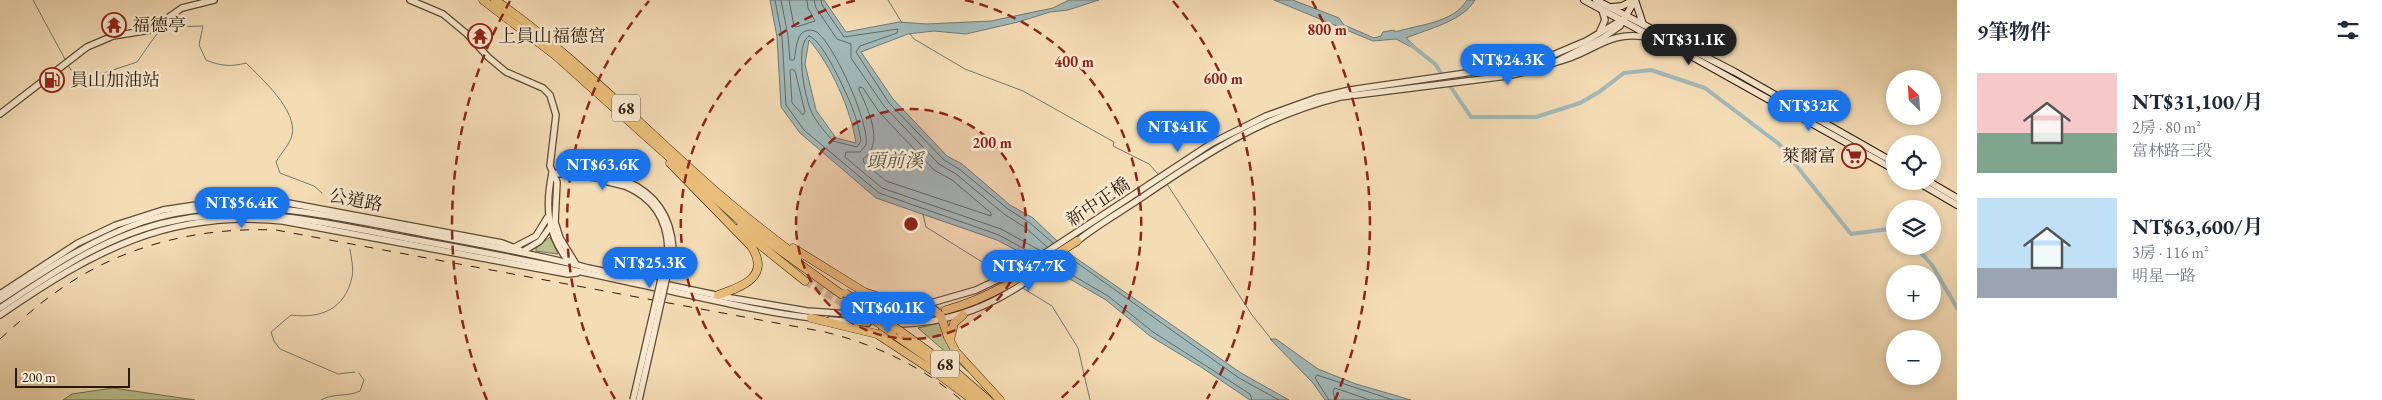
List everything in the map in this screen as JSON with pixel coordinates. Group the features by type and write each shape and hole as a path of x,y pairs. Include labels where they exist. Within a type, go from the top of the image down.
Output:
{"highway":[{"name":"68","path":"483,0 555,54 745,225 896,332 979,400"},
{"name":"68","path":"495,0 538,31 596,81 698,176 752,222 843,293"},
{"path":"647,137 693,188 751,246 758,262 756,273 750,282 718,295"},
{"path":"716,210 806,281"},
{"path":"752,222 864,292 888,300 927,304 942,318 956,352 1000,400"},
{"path":"946,310 980,300 1006,287 1077,241"},
{"path":"864,292 873,305 874,314 872,319 865,322"},
{"path":"892,344 884,334 882,324 893,315 927,304"},
{"path":"950,340 954,323 963,315"},
{"path":"811,318 877,334 973,400"},
{"name":"68","path":"896,332 951,368 988,400"}],"main road":[{"path":"1584,0 1624,19 1643,24 1735,72 1886,158"},
{"path":"1596,0 1611,7 1624,19 1654,38 1689,54 1886,165"},
{"path":"1624,19 1635,0"},
{"path":"1611,7 1622,6 1635,0"},
{"path":"1635,0 1643,24"},
{"path":"1941,189 1957,198"},
{"path":"1931,190 1957,205"}],"street":[{"path":"0,114 60,66 88,47 113,36 150,30 182,8 214,0"},
{"path":"410,0 443,14 467,34 488,57 506,72 539,86 550,95 556,116 550,166 557,182 555,215 560,238 572,262"},
{"path":"1598,34 1604,23 1602,10"},
{"path":"1455,79 1534,64 1586,41 1624,19"},
{"path":"1554,63 1601,39 1620,26 1624,19"},
{"path":"1455,79 1507,76 1564,61 1622,35 1634,34 1654,38"},
{"name":"新中正橋","path":"579,273 811,318 900,324 963,315 988,304 1031,279 1077,241 1207,153 1264,124 1313,104 1340,97 1455,79"},
{"name":"新中正橋","path":"718,295 816,312 874,314 927,304 976,290 1024,268 1206,146 1248,124 1299,103 1334,93 1455,79"},
{"path":"552,173 625,183 645,191 659,205 670,227 673,249 639,400"},
{"path":"552,173 549,211 550,228 579,273"},
{"path":"625,183 642,194 656,208 666,228 668,249 634,400"},
{"name":"公道路","path":"0,294 78,243 116,225 163,210 216,202 262,201 307,206 516,247"},
{"name":"公道路","path":"0,300 81,248 121,230 172,215 215,208 262,206 297,210 521,252 718,295"},
{"name":"公道路","path":"501,249 516,247 539,233 546,224 549,211"},
{"name":"公道路","path":"0,308 91,251 123,236 173,221 219,214 248,213 286,216 509,257 579,273"},
{"path":"499,261 521,252 540,241 550,228 555,215"},
{"name":"公道路","path":"0,315 52,279 125,242 166,228 210,221 248,218 283,221 568,274 579,273"},
{"path":"516,247 521,252"}],"green space":[{"path":"550,237 558,254 536,251 536,248"},
{"path":"874,301 904,305 878,311"},
{"path":"927,308 937,315 885,322 896,317"},
{"path":"940,323 978,380 918,328"},
{"path":"113,388 195,400 63,400 72,394"}],"water":[{"name":"頭前溪","path":"770,0 824,0 846,32 899,22 927,24 991,21 1053,8 1069,0 1099,0 1068,10 1050,12 1018,22 966,34 934,31 908,34 861,52 893,99 947,156 962,164 1010,205 1033,218 1073,256 1241,373 1289,400 1250,400 1150,336 1106,300 1063,275 997,240 876,198 800,133 781,107 777,37","holes":["809,40 817,50 845,102 856,143 836,138 816,110 805,64"]},
{"path":"1274,0 1293,0 1339,18 1344,25 1374,38 1381,36 1383,32 1394,30 1395,32 1434,22 1453,14 1467,0 1475,0 1462,14 1454,19 1406,38 1415,46 1411,47 1396,39 1373,41"},
{"path":"1270,339 1276,339 1318,369 1356,384 1411,400 1325,400 1313,383"}],"waterway":[{"path":"33,0 66,61"},
{"path":"888,0 902,23"},
{"path":"68,65 71,70 81,74 104,73 137,62 156,35 169,27 203,26 199,45 206,60 226,65 246,63 269,86 284,106 292,126 292,135 276,162 280,173 314,186 322,193"},
{"path":"910,34 914,39 965,69 1023,91 1114,142 1113,146 1149,164 1159,175"},
{"path":"1410,44 1435,64 1471,117 1536,117 1580,103 1599,92 1624,73 1651,70 1705,88 1779,144 1851,234 1886,229"},
{"path":"1167,184 1252,315 1272,340"},
{"path":"923,214 926,227 1003,275"},
{"path":"350,249 353,267 352,277 349,288 338,304 322,313 302,316 291,315 271,332 274,341 280,349 338,374 355,372"},
{"path":"1923,255 1932,265 1957,308"},
{"path":"1021,287 1052,306 1078,348 1090,400"},
{"path":"321,400 330,396 360,391 364,380 359,373"}],"tunnel":[{"path":"805,281 864,315"},
{"path":"875,315 946,310"}],"railway":[{"path":"0,339 36,307 59,290 84,274 135,250 190,236 247,230 276,230 825,332 861,343 897,358 930,377 961,400"}],"place":[{"name":"福德亭","path":"114,25"},
{"name":"上員山福德宮","path":"480,36"},
{"name":"員山加油站","path":"52,80"},
{"name":"萊爾富","path":"1854,156"}]}
